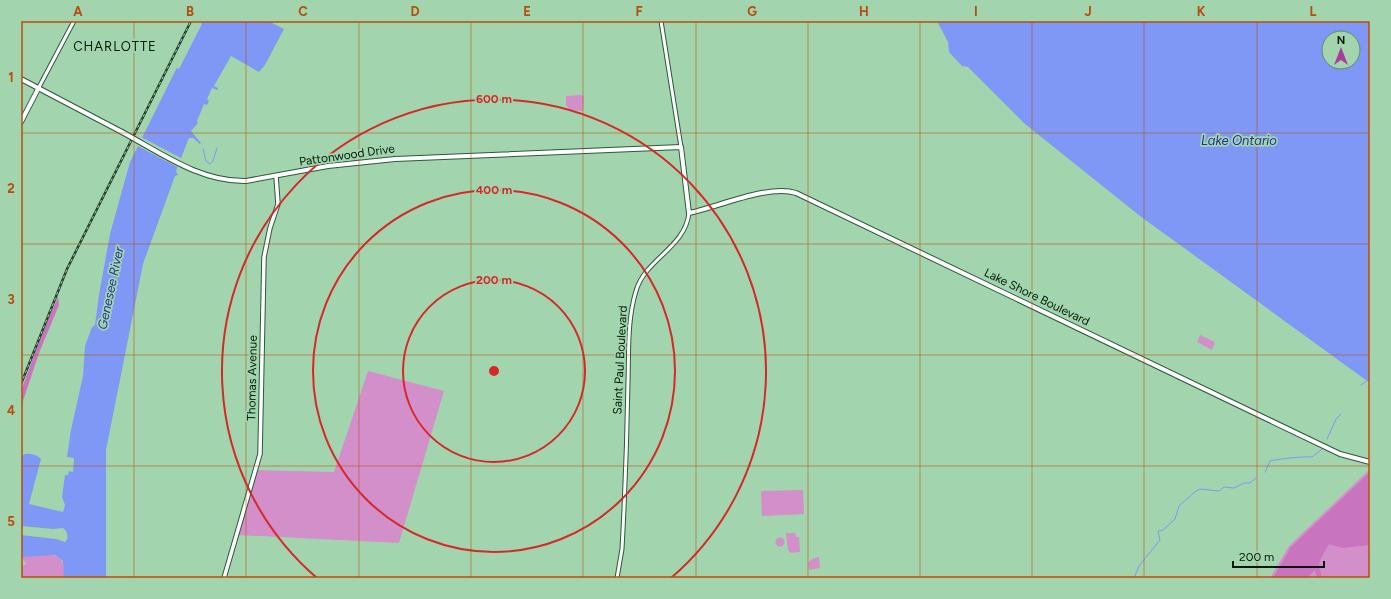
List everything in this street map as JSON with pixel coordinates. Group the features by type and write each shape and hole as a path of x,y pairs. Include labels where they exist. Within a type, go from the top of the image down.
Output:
{"main road":[{"name":"Pattonwood Drive","path":"21,80 202,174 223,180 246,181 343,164 394,158 681,147"},
{"path":"21,122 38,88"},
{"name":"Saint Paul Boulevard","path":"681,147 689,213"},
{"name":"Thomas Avenue","path":"224,578 260,454 264,257 270,228 278,204 276,176"},
{"name":"Lake Shore Boulevard","path":"689,213 768,192 784,190 796,193 1340,454 1370,462"}],"street":[{"path":"38,88 74,21"},
{"name":"Saint Paul Boulevard","path":"661,21 681,147"},
{"name":"Saint Paul Boulevard","path":"618,578 623,529 633,302 636,290 643,275 651,264 680,237 686,226 689,213"}],"shaded area":[{"path":"582,95 584,97 583,111 570,110 566,105 566,96"},
{"path":"58,297 59,305 39,353 23,401 21,419 21,391 45,326"},
{"path":"1200,335 1215,342 1212,350 1197,342"},
{"path":"368,371 444,391 399,543 238,535 256,470 334,472"},
{"path":"1370,469 1370,578 1270,578 1289,546"},
{"path":"1370,472 1370,545 1342,548 1329,544 1320,560 1319,566 1322,578 1317,578 1315,570 1307,578 1273,578 1291,547"},
{"path":"803,490 804,514 762,516 761,491"},
{"path":"786,533 795,533 796,537 799,537 800,552 791,553 788,550"},
{"path":"778,538 782,538 784,542 782,546 778,546 776,544 776,540"},
{"path":"49,555 58,557 63,564 64,578 21,578 21,567 26,564 21,557"},
{"path":"819,557 820,568 809,570 808,563 812,559"}],"water":[{"name":"Genesee River","path":"200,21 268,21 284,29 265,65 259,72 231,56 214,86 218,88 218,90 212,88 207,99 209,101 207,105 204,104 197,121 198,123 191,131 201,143 200,144 193,138 189,138 176,171 178,175 175,176 143,264 106,450 106,578 64,578 63,561 55,555 21,557 21,535 56,539 65,542 67,533 63,528 53,529 21,526 21,459 23,455 30,454 41,459 29,504 63,512 65,505 62,497 65,475 68,475 69,471 73,472 74,458 67,457 71,430 83,376 85,346 92,327 95,325 110,234 130,162"},
{"name":"Lake Ontario","path":"937,21 1370,21 1370,383 1140,216 1025,124 968,67 962,66 949,52 948,42"}],"pier":[{"path":"200,21 202,21 202,24 179,69 175,67"},
{"path":"141,137 183,159 179,168 136,145"}],"waterway":[{"path":"203,149 206,161 210,164 213,161 217,148"},
{"path":"1361,385 1367,381"},
{"path":"1327,439 1336,419 1341,414"},
{"path":"1265,472 1270,461 1312,457 1322,449"},
{"path":"1134,578 1139,566 1160,540 1158,531 1163,530 1175,519 1179,506 1196,491 1200,489 1219,491 1224,487 1234,488 1244,483 1250,483 1256,478"}],"railway":[{"path":"21,384 67,269 191,21"}],"district":[{"name":"CHARLOTTE","path":"115,46"}]}
